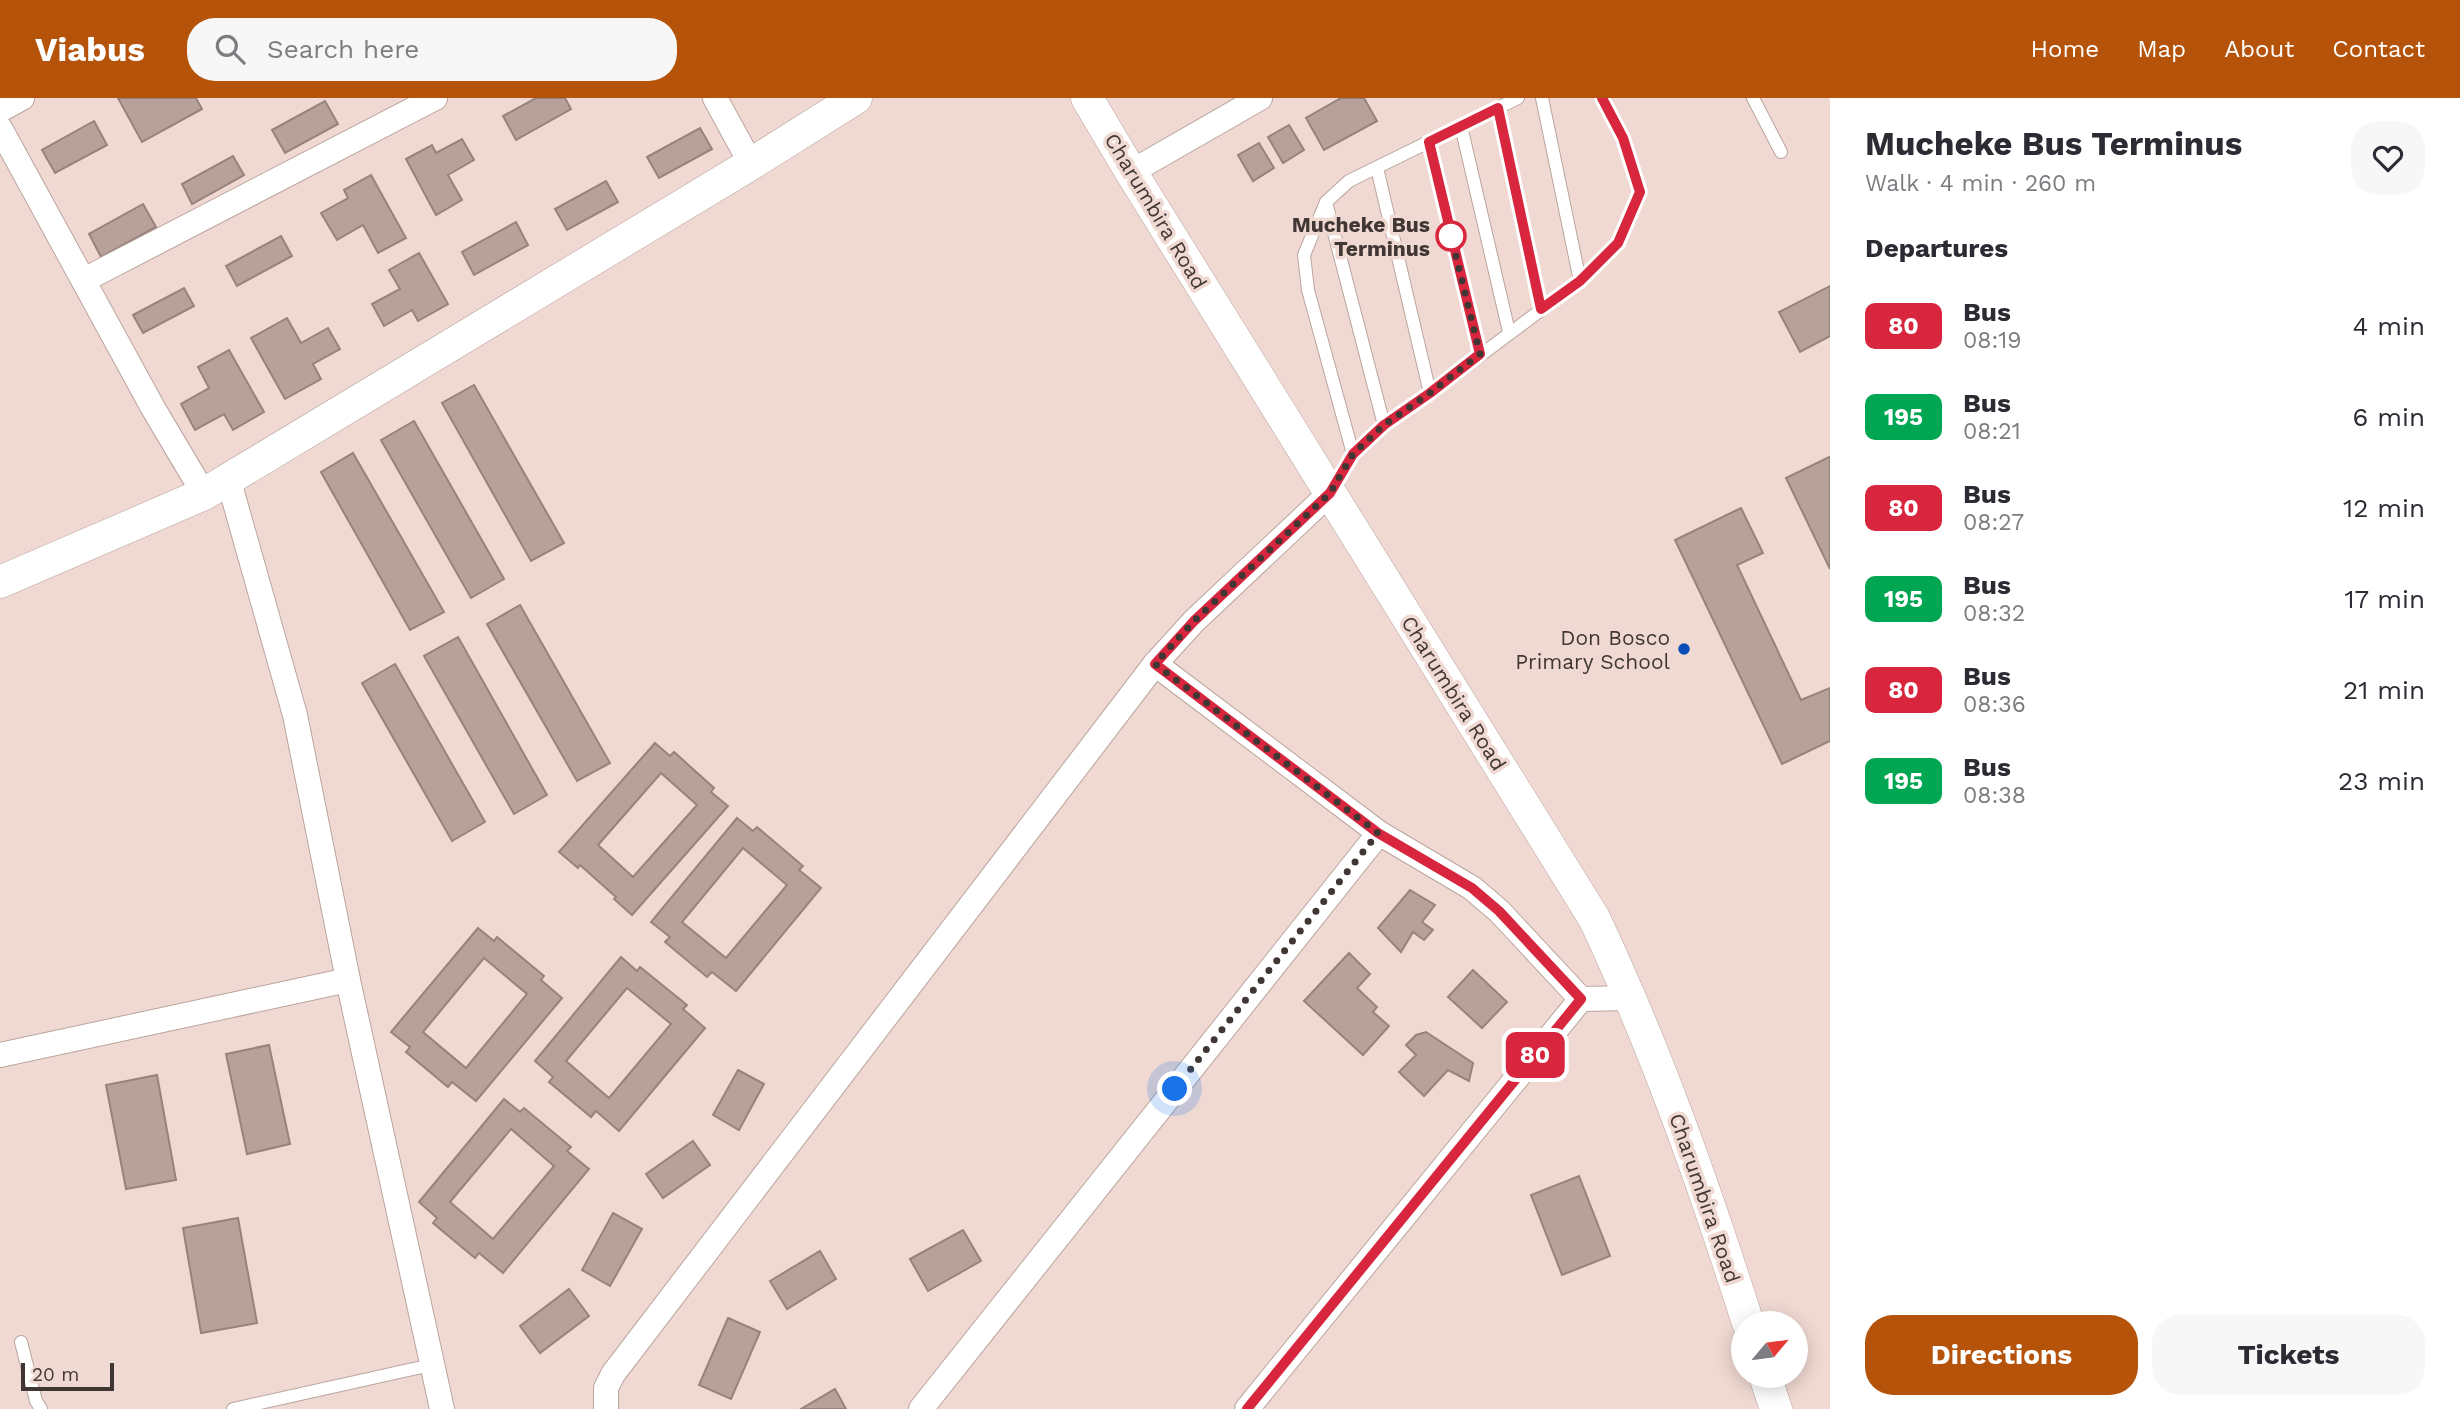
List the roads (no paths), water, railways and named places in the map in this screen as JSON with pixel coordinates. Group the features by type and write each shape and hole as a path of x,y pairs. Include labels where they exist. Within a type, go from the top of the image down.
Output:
{"street":[{"path":"0,110 22,98"},
{"path":"84,280 435,98"},
{"path":"715,98 751,164"},
{"path":"0,582 216,486 856,98"},
{"name":"Charumbira Road","path":"1087,98 1594,918 1632,998 1704,1186 1744,1311"},
{"path":"1131,172 1260,98"},
{"path":"0,128 153,408 216,486 295,715 348,980 442,1409"},
{"path":"606,1409 606,1388 614,1374 1155,664 1194,621 1330,493"},
{"path":"1155,664 1378,833 1472,888 1499,911 1581,999 1632,998"},
{"path":"921,1409 1378,833"},
{"path":"0,1055 348,980"},
{"path":"1247,1409 1581,999"},
{"path":"1769,1388 1776,1409"}],"lane":[{"path":"1353,454 1308,290 1304,255 1326,202 1349,181 1518,98"},
{"path":"1542,98 1580,281"},
{"path":"1330,493 1353,454 1384,425 1580,281 1618,243 1640,192 1623,138 1602,98"},
{"path":"1753,98 1781,152"},
{"path":"1498,108 1541,309"},
{"path":"1461,126 1509,332"},
{"path":"1429,142 1480,354"},
{"path":"1377,168 1430,393"},
{"path":"1326,202 1384,425"},
{"path":"21,1342 36,1401 41,1409"},
{"path":"233,1409 431,1365"}],"place":[{"name":"Mucheke Bus Terminus","path":"1451,236"},
{"name":"Don Bosco Primary School","path":"1684,649"}]}
